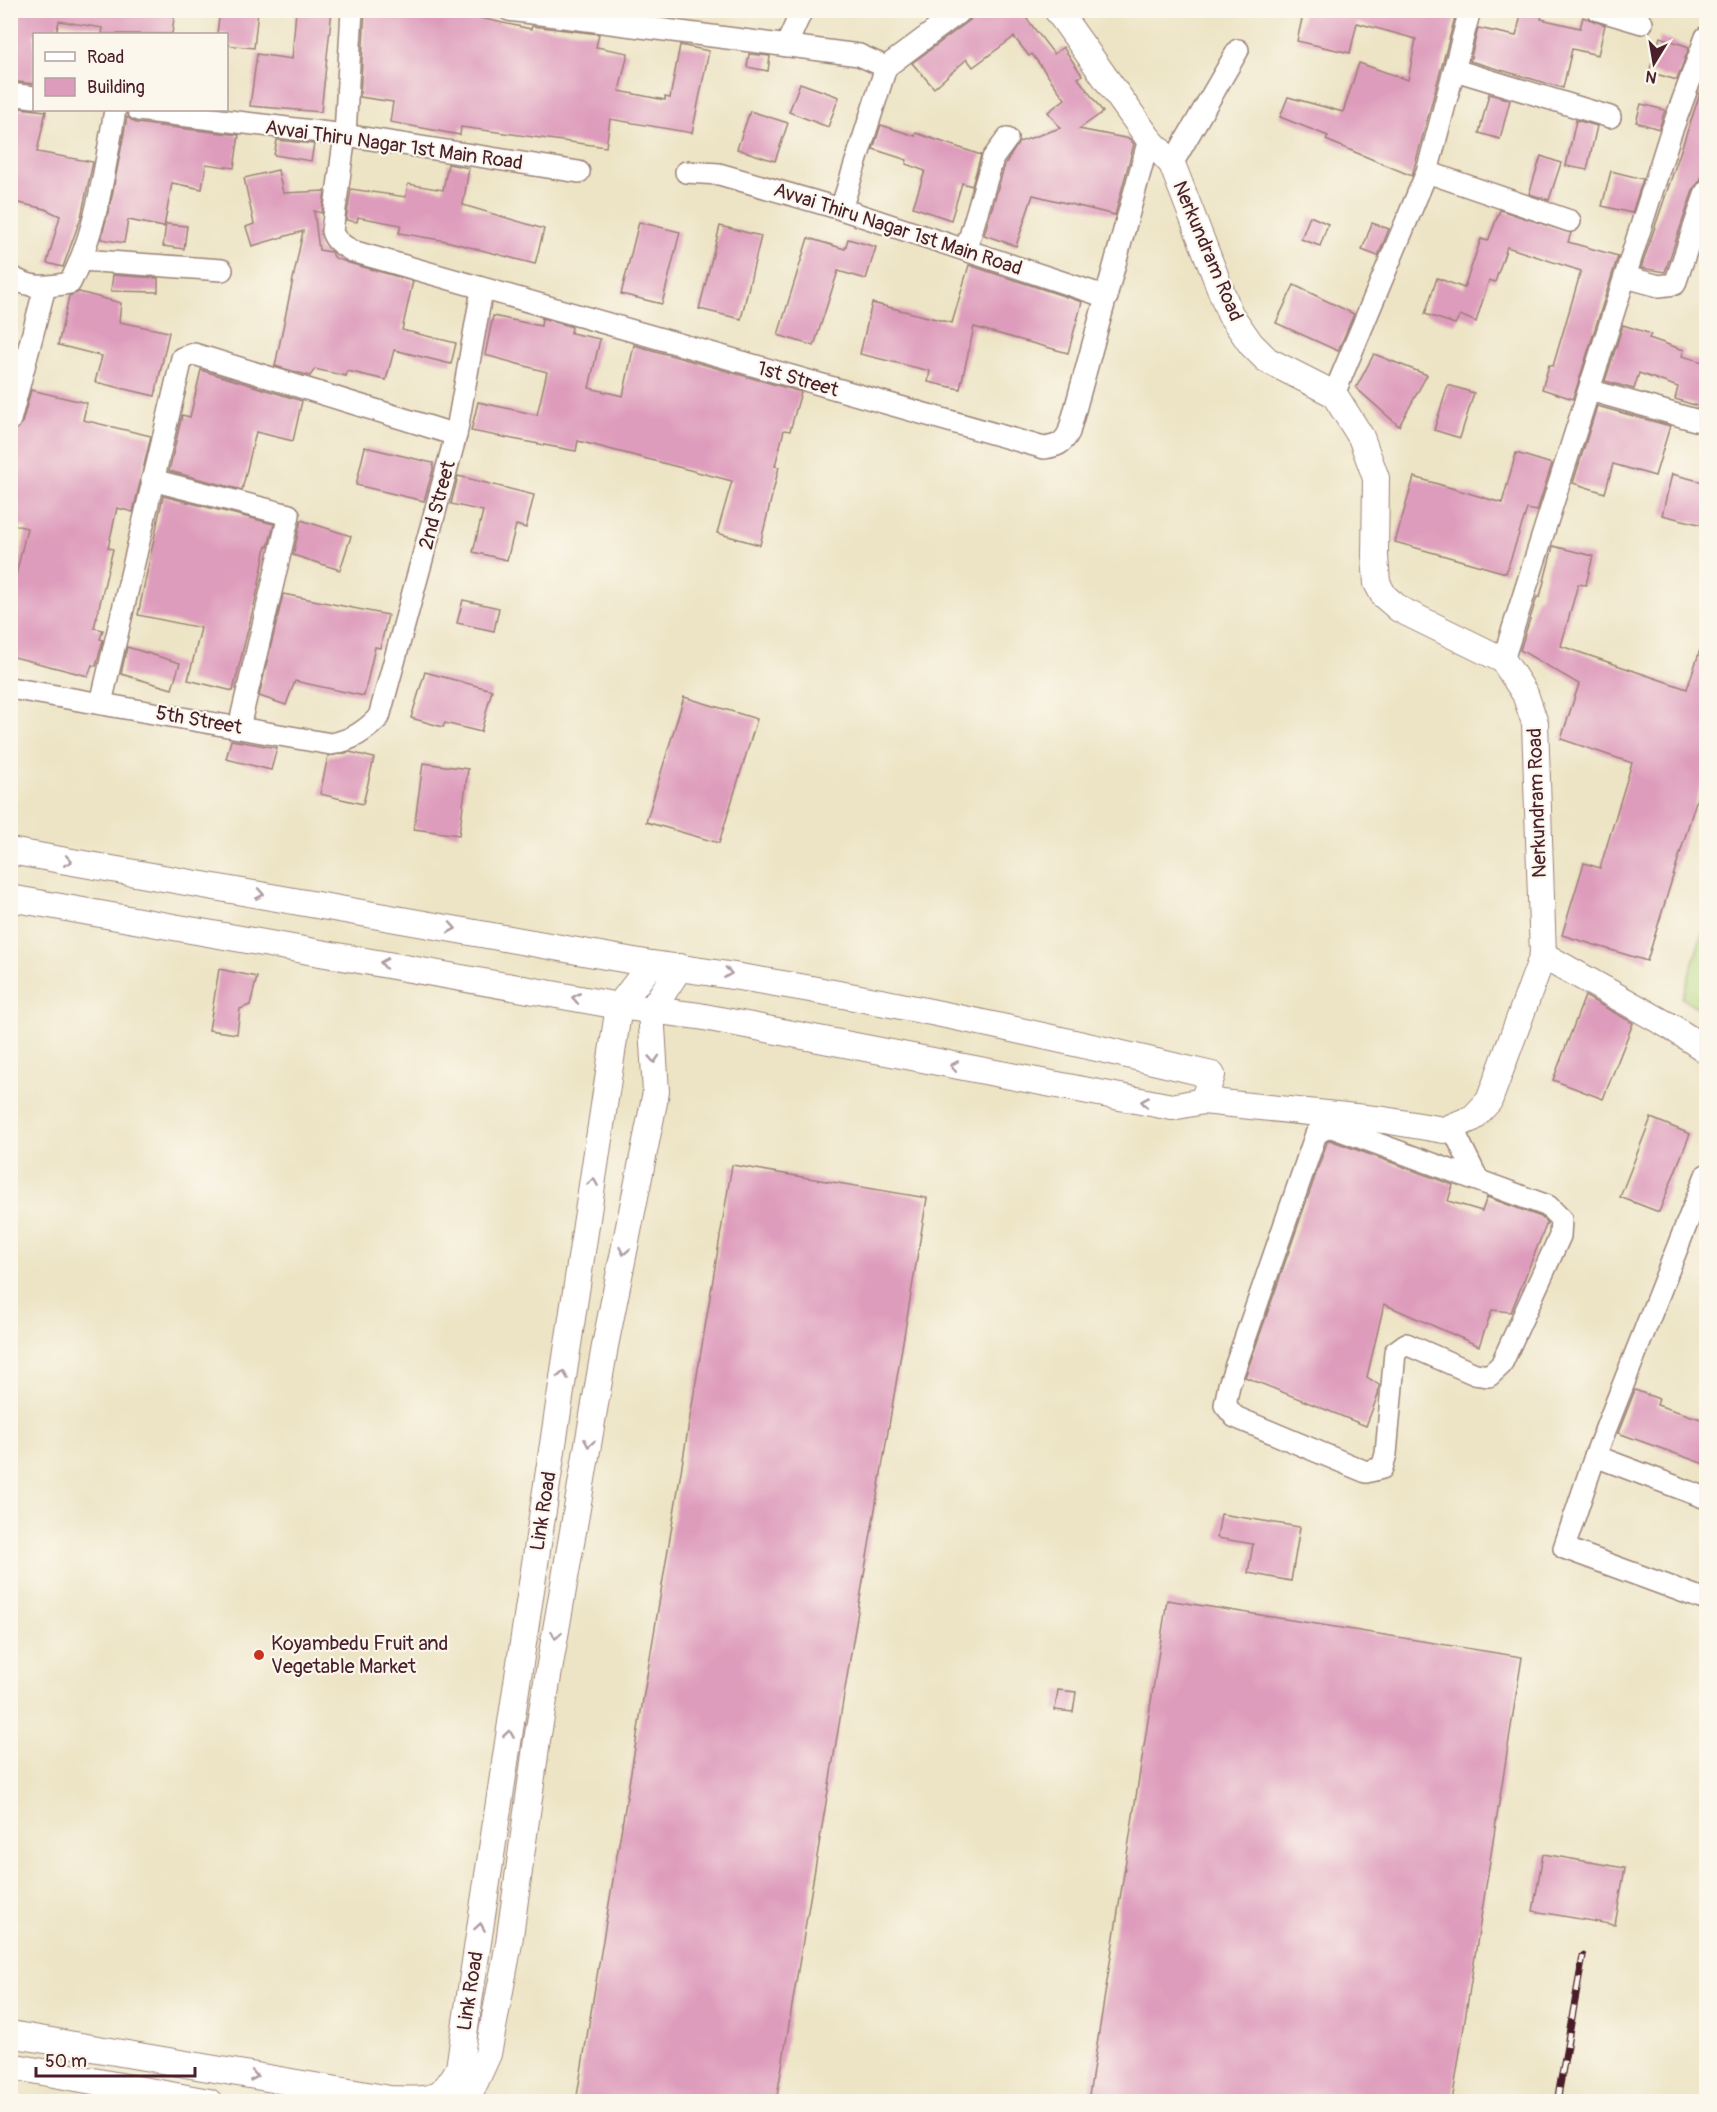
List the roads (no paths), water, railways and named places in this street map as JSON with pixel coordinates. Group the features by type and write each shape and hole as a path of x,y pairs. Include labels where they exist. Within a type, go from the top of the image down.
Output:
{"street":[{"path":"345,135 352,10"},
{"path":"509,10 859,55 886,68"},
{"path":"786,46 802,10"},
{"path":"841,209 886,68 962,10"},
{"name":"Nerkundram Road","path":"1057,10 1149,140 1172,164 1230,314 1251,344 1268,360 1334,394 1362,437 1376,478 1375,556 1377,583 1384,596 1399,609 1503,660 1525,694 1535,723 1543,955"},
{"path":"1334,394 1427,172 1470,10"},
{"path":"1598,10 1642,23"},
{"path":"1503,660 1670,135 1707,37"},
{"path":"1172,164 1238,50"},
{"path":"1455,69 1610,117"},
{"path":"10,94 33,97"},
{"path":"10,275 20,283 45,287 70,283 81,260 104,173 115,111"},
{"name":"Avvai Thiru Nagar 1st Main Road","path":"146,111 345,135 579,172"},
{"name":"1st Street","path":"345,135 332,231 334,238 352,251 482,290 1044,448 1056,447 1064,442 1069,432 1149,140"},
{"path":"966,250 993,158 1007,140"},
{"name":"Avvai Thiru Nagar 1st Main Road","path":"686,172 718,174 841,209 1107,297"},
{"path":"1427,172 1570,221"},
{"path":"1626,277 1659,286 1675,284 1707,192"},
{"path":"81,260 222,270"},
{"path":"10,420 45,287"},
{"name":"2nd Street","path":"379,717 456,435 482,290"},
{"path":"101,703 178,365 182,358 194,354 456,435"},
{"path":"1589,390 1707,423"},
{"path":"152,480 289,515 239,727"},
{"name":"5th Street","path":"10,688 331,744 347,741 363,732 379,717"},
{"path":"10,851 651,964 734,974 1067,1041 1212,1075 1203,1101"},
{"path":"10,898 619,1006 704,1017 1172,1107 1203,1101 1381,1132 1478,1180 1548,1206 1561,1219 1560,1236 1501,1365 1489,1376 1475,1374 1406,1344 1395,1352 1386,1454 1382,1468 1366,1472 1235,1418 1226,1404 1229,1385 1316,1134 1329,1126 1381,1132 1444,1130 1473,1118 1489,1101 1543,955 1673,1028 1707,1050"},
{"name":"Link Road","path":"10,2034 390,2099 424,2101 435,2098 451,2082 459,2068 619,1006 651,964"},
{"path":"462,2102 472,2089 488,2054 508,1943 537,1740 605,1346 656,1092 651,1011 680,968"},
{"path":"1452,1127 1478,1180"},
{"path":"1707,1175 1595,1456 1564,1548 1707,1600"},
{"path":"1595,1456 1707,1498"},
{"path":"10,2066 209,2102"}],"railway":[{"path":"1557,2102 1583,1956"}],"place":[{"name":"Koyambedu Fruit and Vegetable Market","path":"259,1655"}]}
